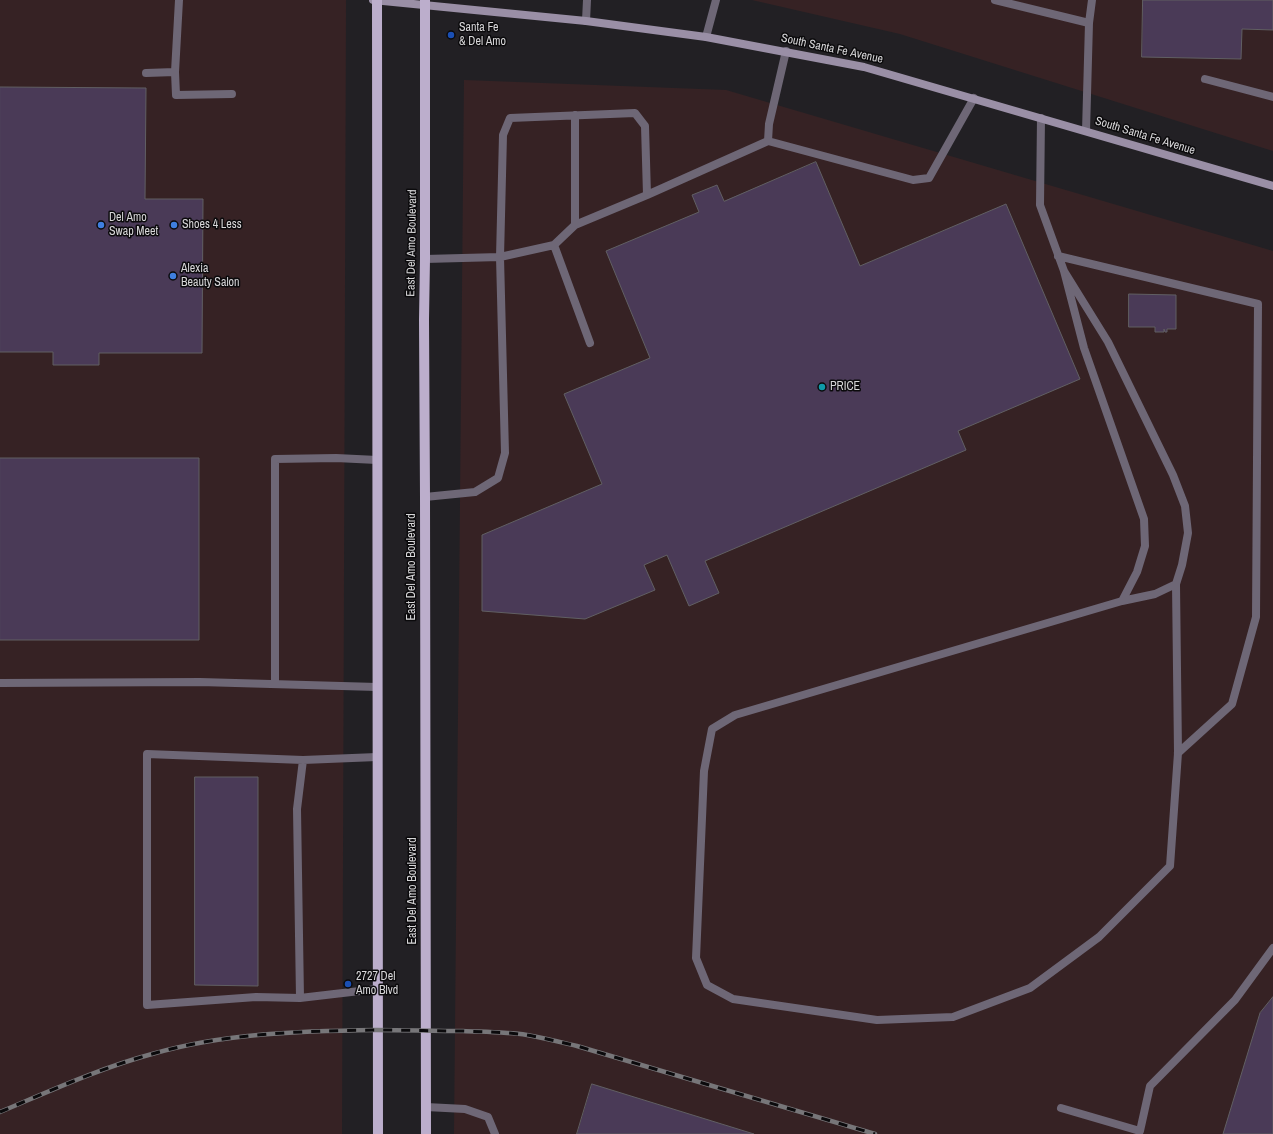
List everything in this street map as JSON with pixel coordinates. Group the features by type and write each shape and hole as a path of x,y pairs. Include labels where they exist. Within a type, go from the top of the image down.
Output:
{"main road":[{"name":"South Santa Fe Avenue","path":"373,0 425,2 706,37 864,67 1273,186"},
{"path":"377,0 378,1134"},
{"name":"East Del Amo Boulevard","path":"425,2 424,320 426,1134"}],"lane":[{"path":"179,0 175,72 176,94 232,94"},
{"path":"586,21 587,0"},
{"path":"706,37 716,0"},
{"path":"995,0 1089,23"},
{"path":"1086,131 1089,23 1092,0"},
{"path":"768,141 769,124 786,51"},
{"path":"146,73 175,72"},
{"path":"1205,79 1273,97"},
{"path":"425,259 500,257 554,245 575,225 647,195 768,141 913,180 929,178 974,98"},
{"path":"425,498 475,492 498,478 505,454 500,257 502,135 510,118 635,113 645,126 647,195"},
{"path":"575,115 575,225"},
{"path":"1041,118 1040,205 1064,271 1084,348 1144,519 1145,546 1137,572 1122,601"},
{"path":"554,245 590,343"},
{"path":"1058,256 1258,304 1256,617 1232,704 1178,753"},
{"path":"1064,271 1108,342 1173,475 1185,506 1188,533 1182,565 1176,584 1178,753 1170,866 1099,937 1030,988 953,1016 877,1020 733,999 707,985 696,958 704,771 712,729 736,715 1122,601 1155,594 1176,584"},
{"path":"275,684 275,459 336,458 377,460"},
{"path":"0,683 200,682 377,687"},
{"path":"377,757 303,760 147,754 147,1005 256,998 300,998 377,990"},
{"path":"300,998 297,809 303,760"},
{"path":"1061,1108 1140,1131 1150,1086 1235,1000 1273,948"},
{"path":"426,1107 465,1109 488,1117 495,1134"}],"shaded area":[{"path":"0,0 346,0 342,1134 0,1134"},
{"path":"752,0 1273,0 1273,151 900,34"},
{"path":"464,80 726,90 1273,251 1273,1134 454,1134"}],"building":[{"path":"1143,0 1273,0 1273,30 1242,29 1241,59 1142,57"},
{"name":"Del Amo Swap Meet","path":"0,87 146,88 145,199 203,199 202,353 99,353 99,365 53,365 53,352 0,352"},
{"name":"PRICE","path":"816,162 860,266 1006,204 1080,379 958,431 966,450 705,561 719,593 689,606 667,555 644,565 655,590 585,619 482,611 482,535 602,484 564,394 650,358 606,251 699,212 692,195 717,185 724,201"},
{"path":"1129,294 1176,295 1176,329 1167,329 1167,332 1165,332 1164,329 1164,332 1155,332 1155,327 1129,327"},
{"path":"0,458 199,458 199,640 0,640"},
{"path":"195,777 258,777 258,986 195,985"},
{"path":"1273,997 1273,1134 1223,1134 1260,1013"},
{"path":"592,1084 754,1134 577,1134"}],"railway":[{"path":"0,1112 75,1080 113,1066 179,1047 235,1037 319,1031 463,1031 527,1035 577,1046 875,1134"}],"place":[{"name":"Santa Fe & Del Amo","path":"451,35"},
{"name":"Del Amo Swap Meet","path":"101,225"},
{"name":"Shoes 4 Less","path":"174,225"},
{"name":"Alexia Beauty Salon","path":"173,276"},
{"name":"PRICE","path":"822,387"},
{"name":"2727 Del Amo Blvd","path":"348,984"}]}
